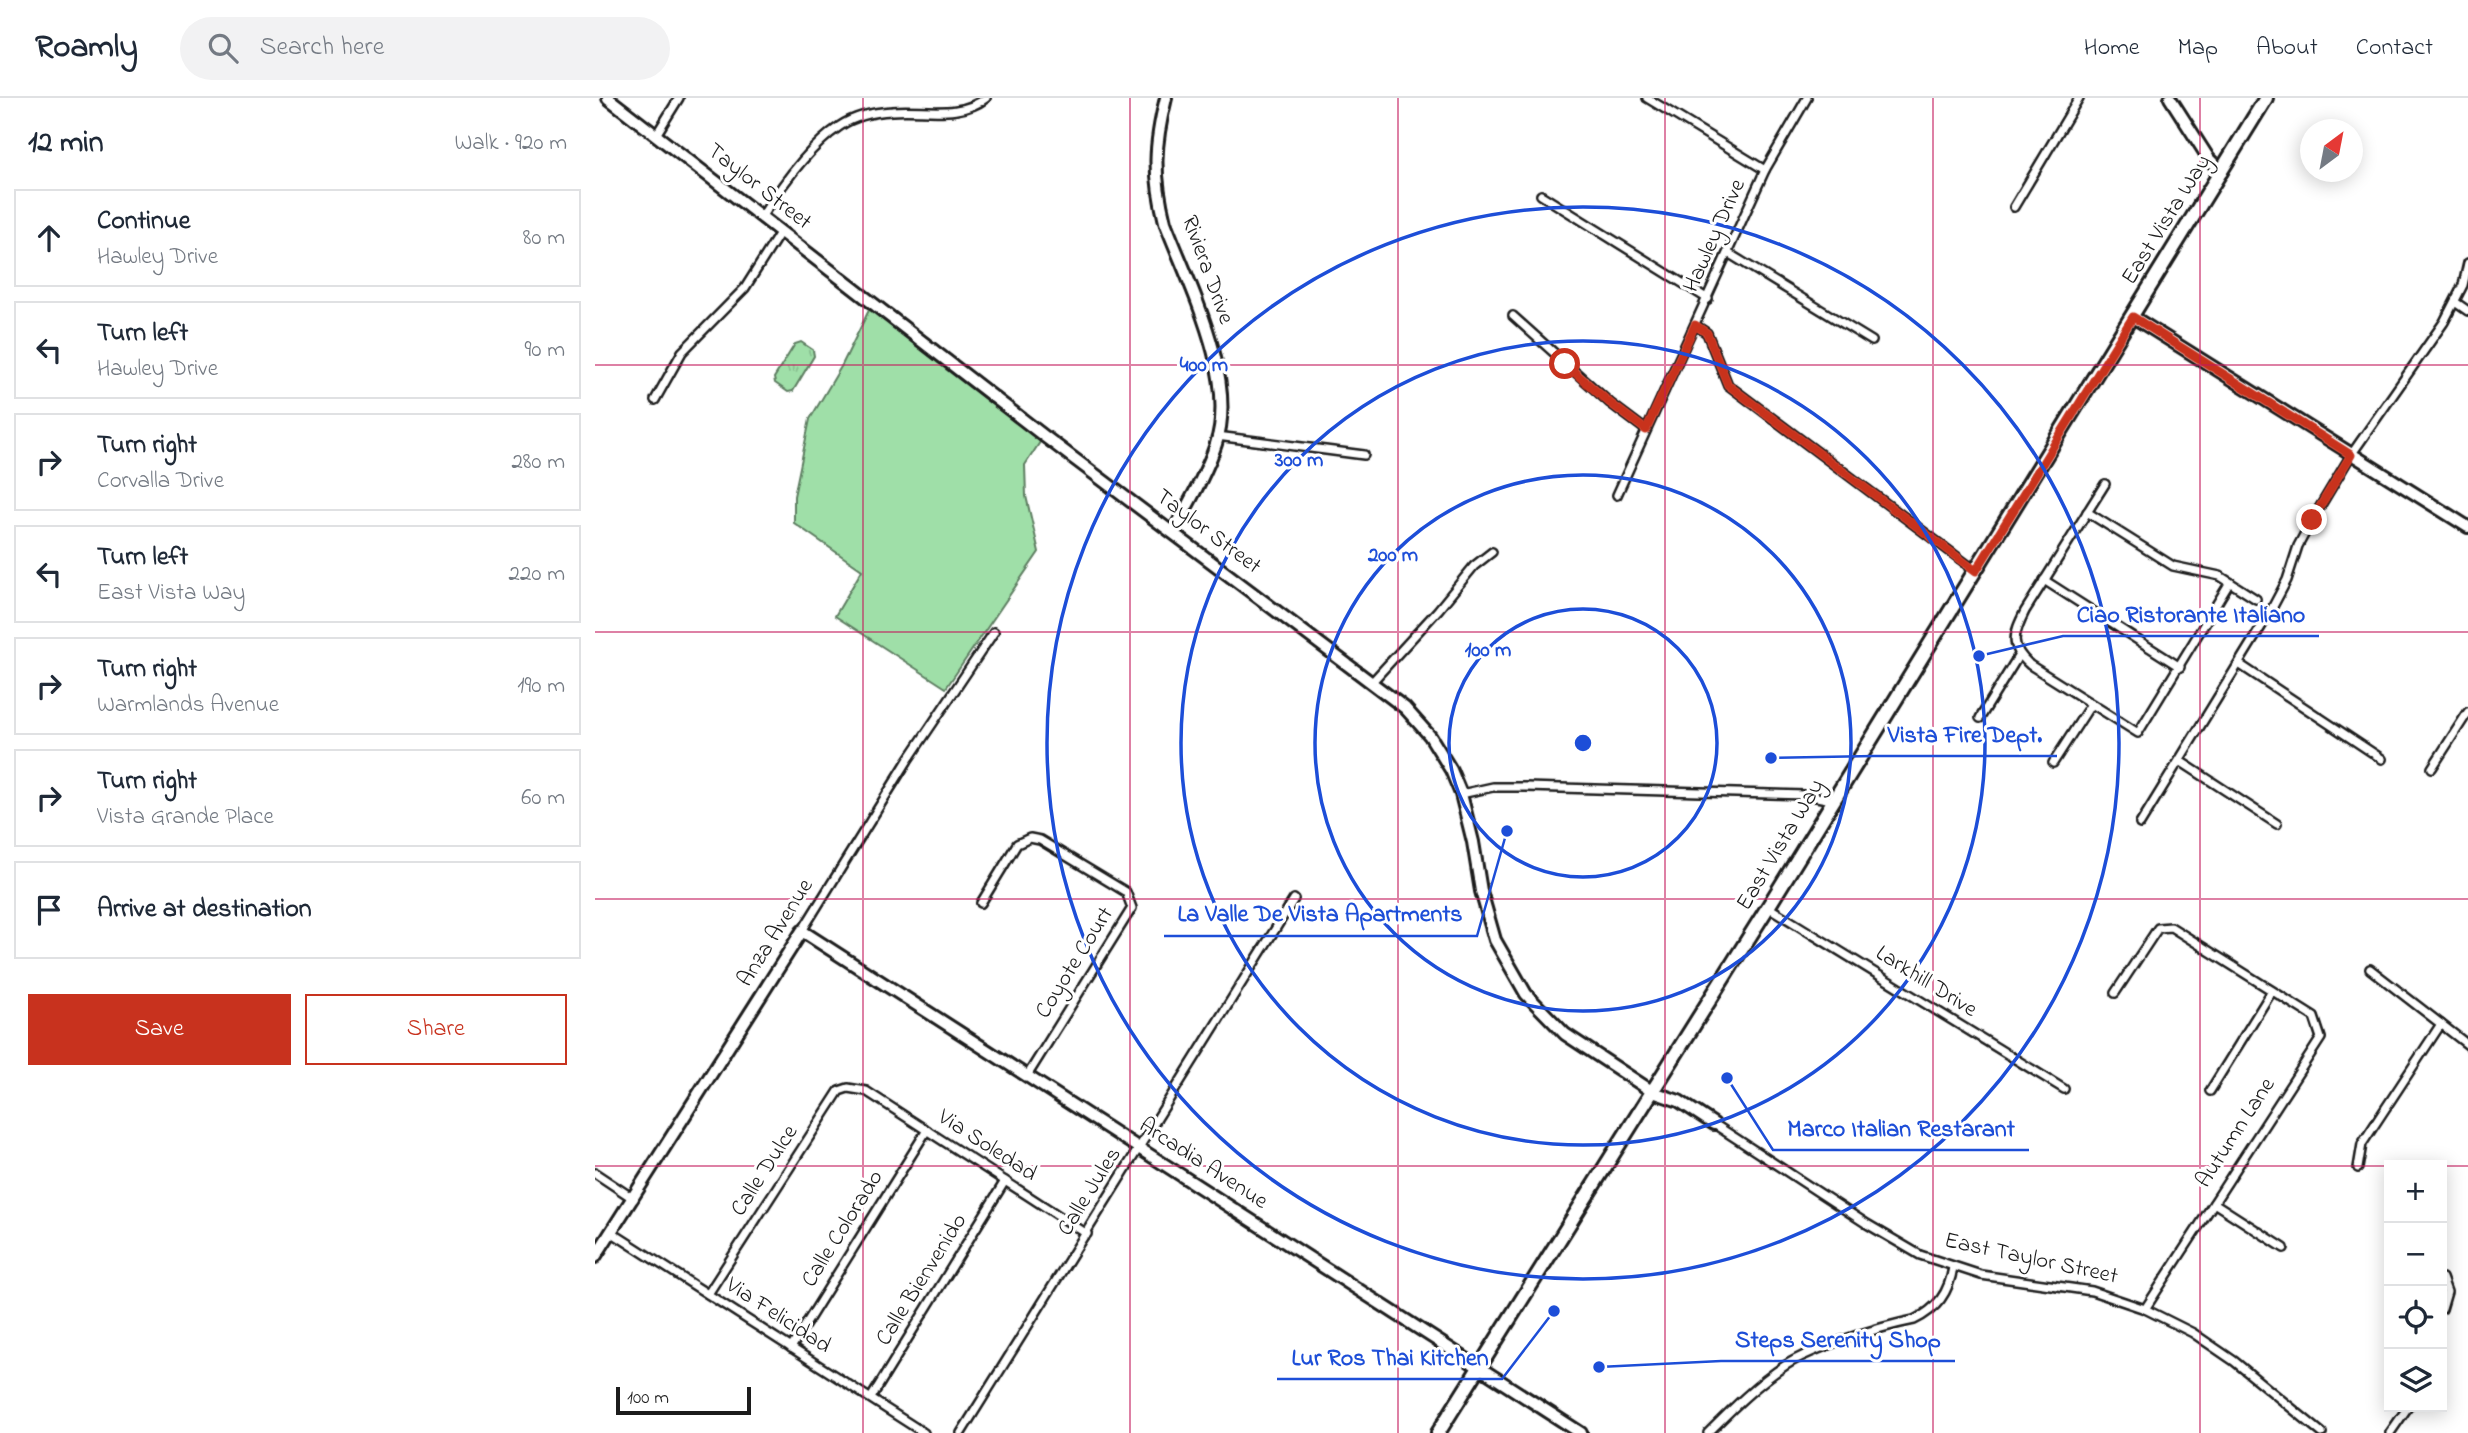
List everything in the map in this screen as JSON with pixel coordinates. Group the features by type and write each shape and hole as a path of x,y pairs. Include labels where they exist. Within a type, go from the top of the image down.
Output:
{"main road":[{"name":"East Vista Way","path":"1438,1433 1768,907 2266,98"}],"street":[{"name":"Taylor Street","path":"608,98 1044,436 1405,708 1420,724 1451,770 1461,794 1481,891 1495,940 1526,994 1565,1034 1653,1092"},
{"path":"656,135 679,98"},
{"path":"762,216 804,160 839,126 859,116 893,111 940,112 971,107 986,98"},
{"name":"Riviera Drive","path":"1166,98 1157,135 1155,175 1165,222 1215,352 1221,380 1221,414 1212,453 1173,532"},
{"path":"1647,98 1765,170"},
{"name":"Hawley Drive","path":"1616,495 1765,170 1807,98"},
{"path":"2014,207 2080,98"},
{"path":"2170,98 2209,159 2222,172"},
{"path":"1541,195 1708,299"},
{"path":"655,400 683,352 745,288 781,231"},
{"path":"1728,253 1872,341"},
{"path":"2140,824 2239,664 2287,580 2298,546 2351,455 2444,322 2455,302 2468,263"},
{"path":"2455,302 2468,311"},
{"path":"1513,316 1610,403 1646,430"},
{"path":"2133,317 2468,527"},
{"path":"1695,325 1707,333 1728,385 1976,571"},
{"path":"1217,436 1364,455"},
{"path":"2105,484 2044,580 2016,630 2015,645 2019,655 2031,665 2138,733 2230,582"},
{"path":"2087,512 2173,566 2220,576 2256,599"},
{"path":"1371,683 1439,610 1474,566 1492,552"},
{"path":"2044,580 2180,667"},
{"name":"Anza Avenue","path":"595,1257 908,760 994,632"},
{"path":"1980,718 2019,655"},
{"path":"2239,664 2382,759"},
{"path":"2053,763 2091,704"},
{"path":"2433,768 2468,712"},
{"path":"2179,761 2277,824"},
{"path":"1461,794 1493,787 1526,787 1805,794 1833,800"},
{"name":"Coyote Court","path":"981,903 1017,844 1030,838 1040,840 1126,892 1131,900 1132,908 1027,1076"},
{"name":"Calle Jules","path":"961,1433 1294,899"},
{"name":"Larkhill Drive","path":"1768,907 2064,1089"},
{"name":"Autumn Lane","path":"2115,993 2158,928 2171,927 2314,1017 2321,1038 2145,1309"},
{"name":"Arcadia Avenue","path":"802,931 1581,1433"},
{"path":"2369,970 2468,1045"},
{"name":"Autumn Lane","path":"2210,1091 2272,991"},
{"path":"2358,1168 2362,1144 2441,1024"},
{"name":"Calle Dulce","path":"708,1294 839,1091 848,1088 866,1091"},
{"name":"Via Soledad","path":"866,1091 1087,1234"},
{"name":"East Taylor Street","path":"1653,1092 1679,1101 1867,1224 1920,1255 1953,1267 2022,1282 2092,1291 2145,1309 2193,1333 2234,1361 2322,1433"},
{"name":"Calle Colorado","path":"791,1348 927,1130"},
{"path":"595,1173 634,1199"},
{"name":"Calle Bienvenido","path":"871,1398 1005,1181"},
{"path":"2214,1203 2284,1248"},
{"name":"Via Felicidad","path":"611,1232 924,1433"},
{"path":"1708,1433 1762,1383 1789,1363 1816,1350 1926,1314 1946,1293 1953,1267"},
{"path":"2390,1433 2405,1412"}],"green space":[{"path":"872,304 1044,436 1025,465 1026,496 1039,552 946,688 835,616 862,570 794,523 794,496 810,419 842,365"},
{"path":"801,342 813,350 814,356 793,391 788,392 775,383 774,378 795,344"}],"place":[{"name":"Ciao Ristorante Italiano","path":"1979,656"},
{"name":"Vista Fire Dept.","path":"1771,758"},
{"name":"La Valle De Vista Apartments","path":"1507,831"},
{"name":"Marco Italian Restarant","path":"1727,1078"},
{"name":"Lur Ros Thai Kitchen","path":"1554,1311"},
{"name":"Steps Serenity Shop","path":"1599,1367"}],"route":[{"path":"1565,364 1646,430 1695,325 1707,333 1728,385 1976,571 2133,317 2351,455 2312,520"}]}
